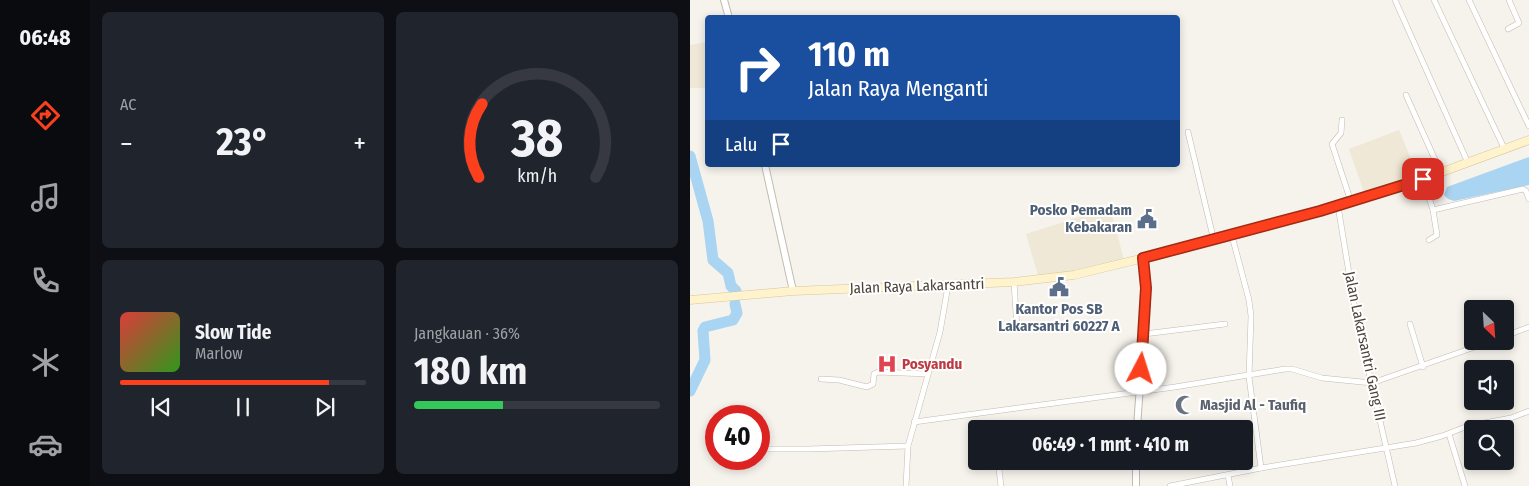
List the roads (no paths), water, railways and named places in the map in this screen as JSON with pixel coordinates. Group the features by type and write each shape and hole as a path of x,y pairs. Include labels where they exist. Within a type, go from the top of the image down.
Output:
{"main road":[{"name":"Jalan Raya Lakarsantri","path":"690,300 793,291 1014,282 1074,275 1232,236 1338,206 1423,179 1529,140"}],"street":[{"path":"724,0 728,15"},
{"path":"1395,0 1468,163"},
{"path":"1434,0 1505,150"},
{"path":"1469,0 1529,126"},
{"path":"1508,30 1519,23 1510,0"},
{"path":"1406,95 1440,173"},
{"path":"1342,120 1341,133 1332,144 1351,202"},
{"path":"1188,132 1214,240"},
{"path":"765,167 793,291"},
{"path":"1423,179 1433,210 1437,235 1430,240"},
{"path":"1433,210 1523,189 1526,191 1529,199"},
{"name":"Jalan Lakarsantri Gang III","path":"1338,206 1356,316 1395,486"},
{"path":"1232,236 1251,316 1249,377 1261,468"},
{"path":"1137,420 1146,288 1143,258"},
{"path":"1014,282 1017,329"},
{"path":"906,486 908,446 940,332 948,286"},
{"path":"1144,334 1225,324"},
{"path":"1410,324 1423,367"},
{"path":"1514,333 1529,327"},
{"path":"914,422 1249,377 1292,369 1322,378 1372,383 1468,350"},
{"path":"821,379 839,380 871,387 874,374 878,372 928,374"},
{"path":"1170,486 1261,468 1387,446 1416,443 1449,434 1468,426 1511,418 1529,411"},
{"path":"1449,434 1465,486"},
{"path":"770,448 808,450 908,446"},
{"path":"999,470 1001,486"},
{"path":"1136,470 1136,486"},
{"path":"1228,475 1230,486"}],"water":[{"path":"1529,157 1529,185 1454,201 1444,195 1447,187"}],"waterway":[{"path":"690,156 708,221 713,260 728,273 731,286 736,291 737,296"},
{"path":"690,391 705,360 703,331 705,327 733,320 737,313 735,304"}],"place":[{"name":"Posko Pemadam Kebakaran","path":"1147,219"},
{"name":"Kantor Pos SB Lakarsantri 60227 A","path":"1059,287"},
{"name":"Posyandu","path":"887,364"},
{"name":"Masjid Al - Taufiq","path":"1185,405"}]}
